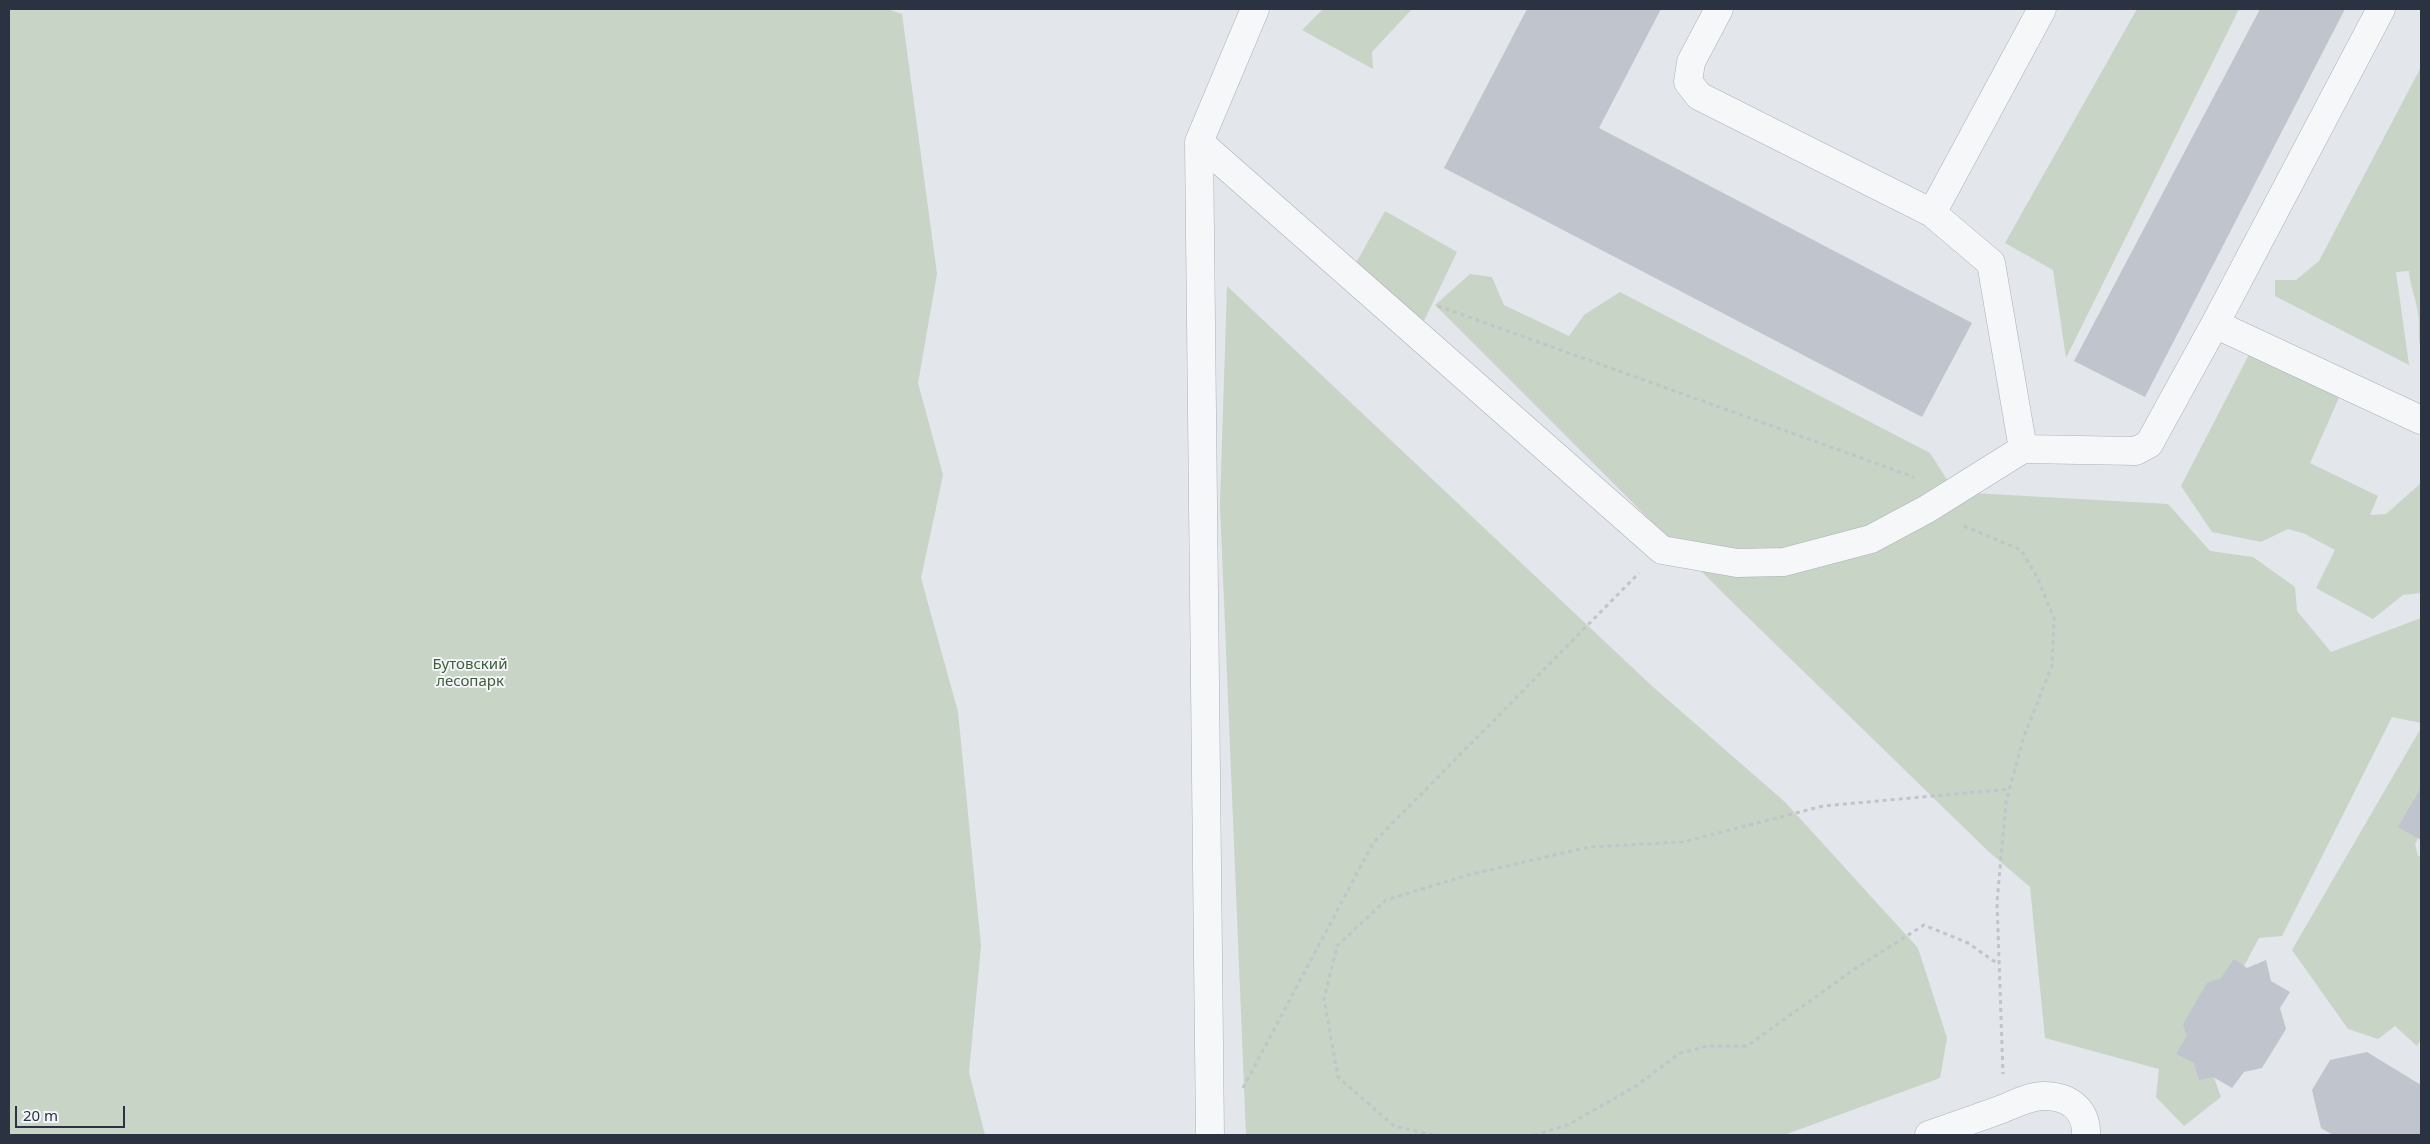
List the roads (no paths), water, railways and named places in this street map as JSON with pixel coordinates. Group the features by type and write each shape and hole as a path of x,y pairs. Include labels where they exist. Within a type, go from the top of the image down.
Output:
{"street":[{"path":"1210,1135 1199,142 1255,9"},
{"path":"1719,9 1691,62 1688,82 1699,96 1932,214 1991,263 2023,449"},
{"path":"1932,214 2042,9"},
{"path":"1199,142 1662,550 1738,564 1784,562 1871,540 1927,509 2023,449 2136,451 2149,444 2215,324 2381,9"},
{"path":"2215,324 2421,420"},
{"path":"1930,1135 2044,1096 2068,1100 2078,1107 2087,1124 2086,1135"}],"park label":[{"name":"Бутовский лесопарк","path":"470,674"}]}
